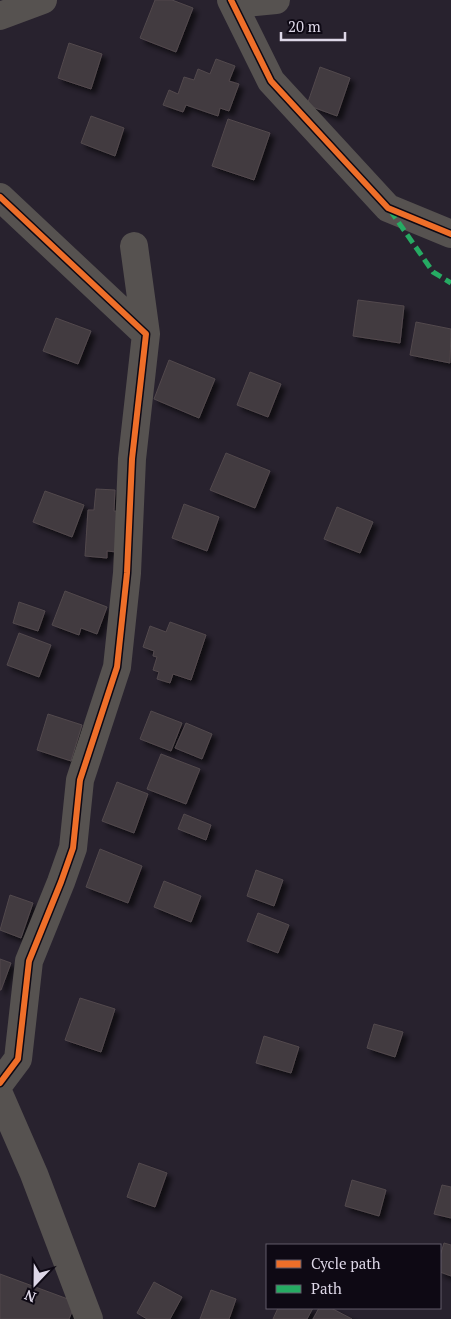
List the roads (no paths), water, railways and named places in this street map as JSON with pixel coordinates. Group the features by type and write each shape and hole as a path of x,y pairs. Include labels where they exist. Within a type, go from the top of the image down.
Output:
{"street":[{"path":"0,16 43,0"},
{"path":"276,0 232,2 271,81 388,208 451,234"},
{"path":"0,197 146,334"},
{"path":"0,1083 18,1059 29,961 73,848 80,780 117,667 127,573 132,459 146,334 134,246"},
{"path":"0,1096 34,1174 89,1319"}]}
